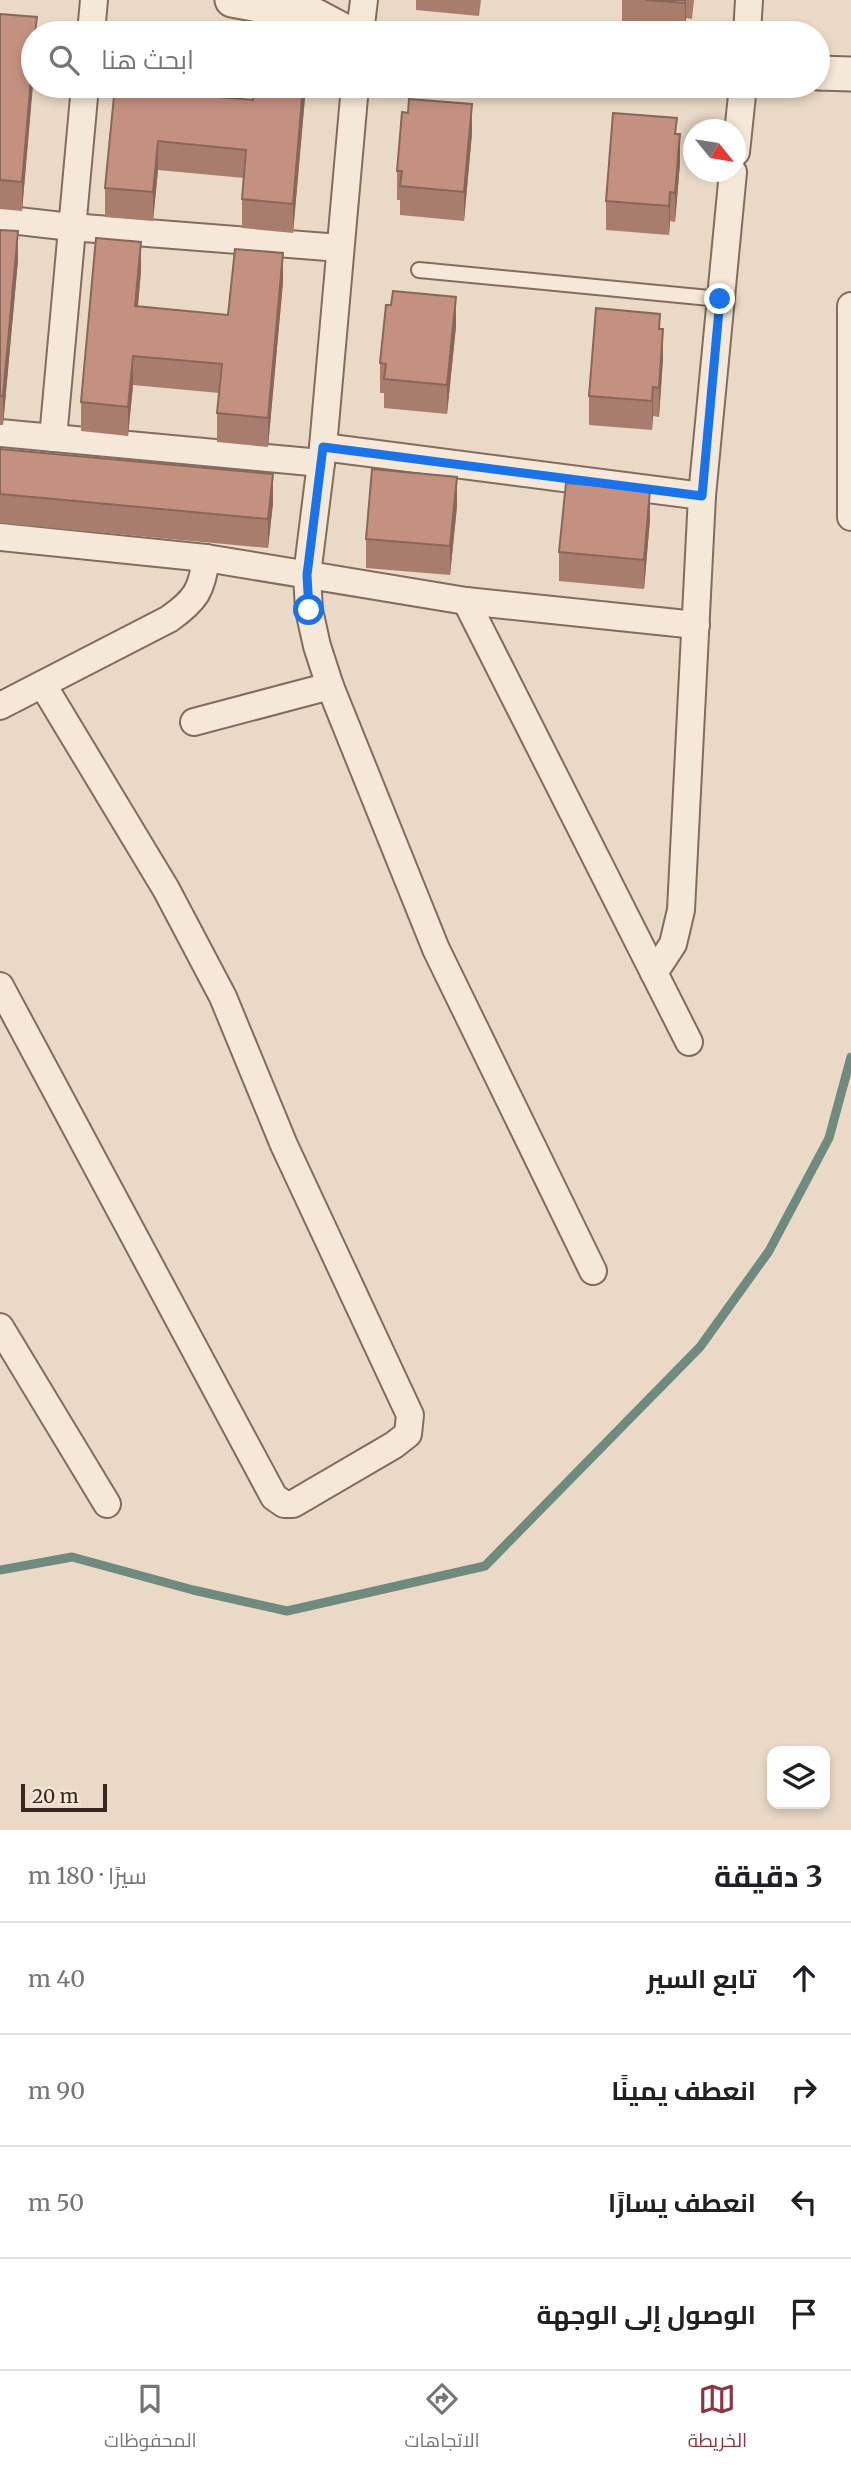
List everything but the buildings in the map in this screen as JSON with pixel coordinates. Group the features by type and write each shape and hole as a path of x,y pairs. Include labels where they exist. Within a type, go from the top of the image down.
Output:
{"street":[{"path":"92,21 94,0"},
{"path":"232,0 316,16 325,21"},
{"path":"361,21 363,0"},
{"path":"748,21 749,0"},
{"path":"830,73 851,74"},
{"path":"53,438 84,98"},
{"path":"354,98 322,455 307,575 309,610 330,686 436,949 593,1271"},
{"path":"740,119 742,98"},
{"path":"654,973 673,944 681,910 702,496 732,182"},
{"path":"0,219 340,248"},
{"path":"851,306 851,517"},
{"path":"0,433 322,455 702,496"},
{"path":"0,537 206,558 466,601 696,625"},
{"path":"0,706 169,619 188,606 199,592 206,558"},
{"path":"466,601 688,1042"},
{"path":"0,986 274,1497 284,1504 293,1504 394,1445 408,1434 410,1415 284,1145 223,997 166,890 43,685"},
{"path":"194,722 330,686"},
{"path":"0,1328 107,1504"}],"lane":[{"path":"419,270 720,299"}],"waterway":[{"path":"0,1570 72,1557 193,1590 287,1611 485,1566 700,1347 769,1251 829,1138 851,1057"}],"route":[{"path":"309,610 307,575 323,447 702,496 720,299"}]}
